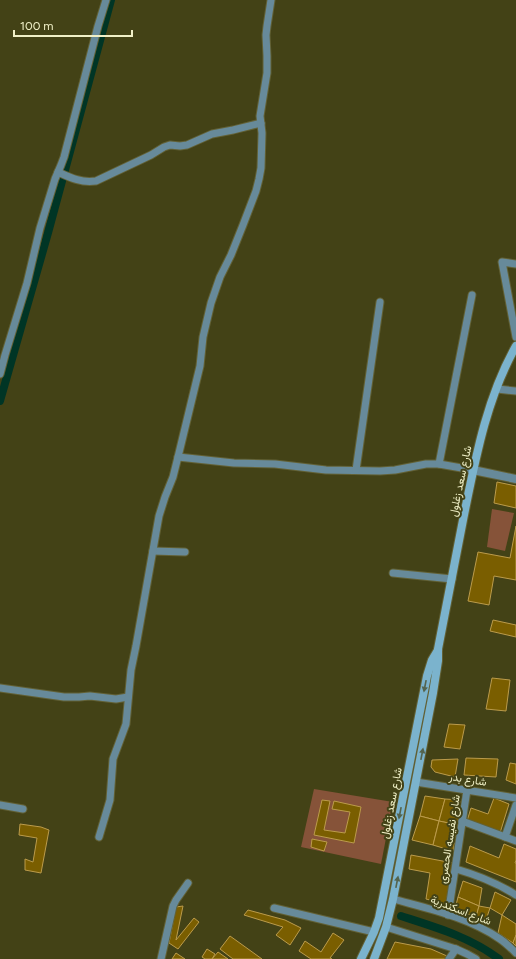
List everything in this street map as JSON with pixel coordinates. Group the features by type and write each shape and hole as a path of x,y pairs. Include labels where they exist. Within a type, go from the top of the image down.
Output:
{"main road":[{"name":"شارع سعد زغلول","path":"374,959 386,927 394,899 437,672 438,649 473,470 488,410 509,358 516,346"},
{"name":"شارع سعد زغلول","path":"361,959 379,918 427,676 432,660 438,649"}],"street":[{"path":"0,374 27,283 45,212 55,179 64,157 106,0"},
{"path":"99,836 110,800 113,759 126,724 131,670 162,504 178,457 200,366 211,303 243,225 259,179 262,140 260,116 267,66 266,41 271,0"},
{"path":"59,172 78,180 87,182 96,181 145,158 164,147 170,145 187,145 212,134 261,123"},
{"path":"516,264 502,262 516,337"},
{"path":"439,464 472,295"},
{"path":"356,470 380,302"},
{"path":"497,388 516,391"},
{"path":"178,457 234,463 275,464 326,470 380,471 395,470 426,464 439,464 516,479"},
{"path":"153,551 185,552"},
{"path":"393,573 452,579"},
{"path":"0,688 64,697 90,696 116,699 128,698"},
{"name":"شارع بدر","path":"416,782 516,798"},
{"name":"شارع نفيسه الحصرى","path":"448,915 467,790"},
{"path":"0,805 23,809"},
{"path":"505,837 516,805"},
{"path":"462,821 516,841"},
{"path":"456,869 498,885 516,895"},
{"path":"161,959 173,906 188,882"},
{"name":"شارع اسكندرية","path":"394,899 448,915 485,930 501,940 516,953"},
{"path":"274,908 374,932"},
{"path":"386,927 456,950 476,959"},
{"path":"449,959 456,950"}],"shaded area":[{"path":"492,509 514,513 505,551 487,547"},
{"path":"314,789 393,802 381,864 301,847"}],"building":[{"path":"497,482 516,486 516,508 494,503"},
{"path":"516,526 516,580 494,576 489,605 468,601 478,552 510,558"},
{"path":"493,620 516,625 516,637 490,631"},
{"path":"492,678 510,680 506,711 486,709"},
{"path":"449,724 465,725 460,749 444,747"},
{"path":"466,758 498,759 496,777 464,775"},
{"path":"458,759 455,777 435,772 431,767 432,760"},
{"path":"510,763 516,764 516,784 506,780"},
{"path":"425,796 445,799 439,821 420,816"},
{"path":"494,798 509,804 500,833 467,821 471,808 488,814"},
{"path":"445,799 461,800 458,825 439,821"},
{"path":"322,800 330,801 324,830 345,833 350,812 332,809 334,801 361,807 354,843 314,835"},
{"path":"420,816 439,821 433,845 412,840"},
{"path":"439,821 458,825 453,851 433,845"},
{"path":"20,824 41,827 49,830 41,873 25,870 25,859 33,862 37,838 19,835"},
{"path":"312,839 327,842 324,851 311,847"},
{"path":"504,844 516,849 516,882 466,862 470,846 499,858"},
{"path":"411,855 453,863 446,904 426,899 430,873 409,869"},
{"path":"463,881 482,888 479,906 458,897"},
{"path":"495,892 511,900 502,915 490,908"},
{"path":"458,897 479,906 476,917 455,909"},
{"path":"183,906 176,940 194,918 199,922 178,949 169,943 176,907"},
{"path":"479,906 490,908 486,920 476,917"},
{"path":"248,910 285,920 301,928 290,945 276,935 283,927 244,915"},
{"path":"502,915 516,924 516,935 513,943 498,933"},
{"path":"333,933 344,940 330,958 332,959 311,959 299,951 305,941 321,952"},
{"path":"516,935 516,946 513,943"},
{"path":"230,936 262,959 233,959 220,949"},
{"path":"395,942 431,949 447,956 445,959 387,959"},
{"path":"207,949 215,954 212,959 205,959 202,957"},
{"path":"218,952 228,959 212,959"},
{"path":"176,953 185,959 172,959"}],"waterway":[{"path":"0,401 48,233 111,0"},
{"path":"401,916 464,939 488,951 499,959"}]}
